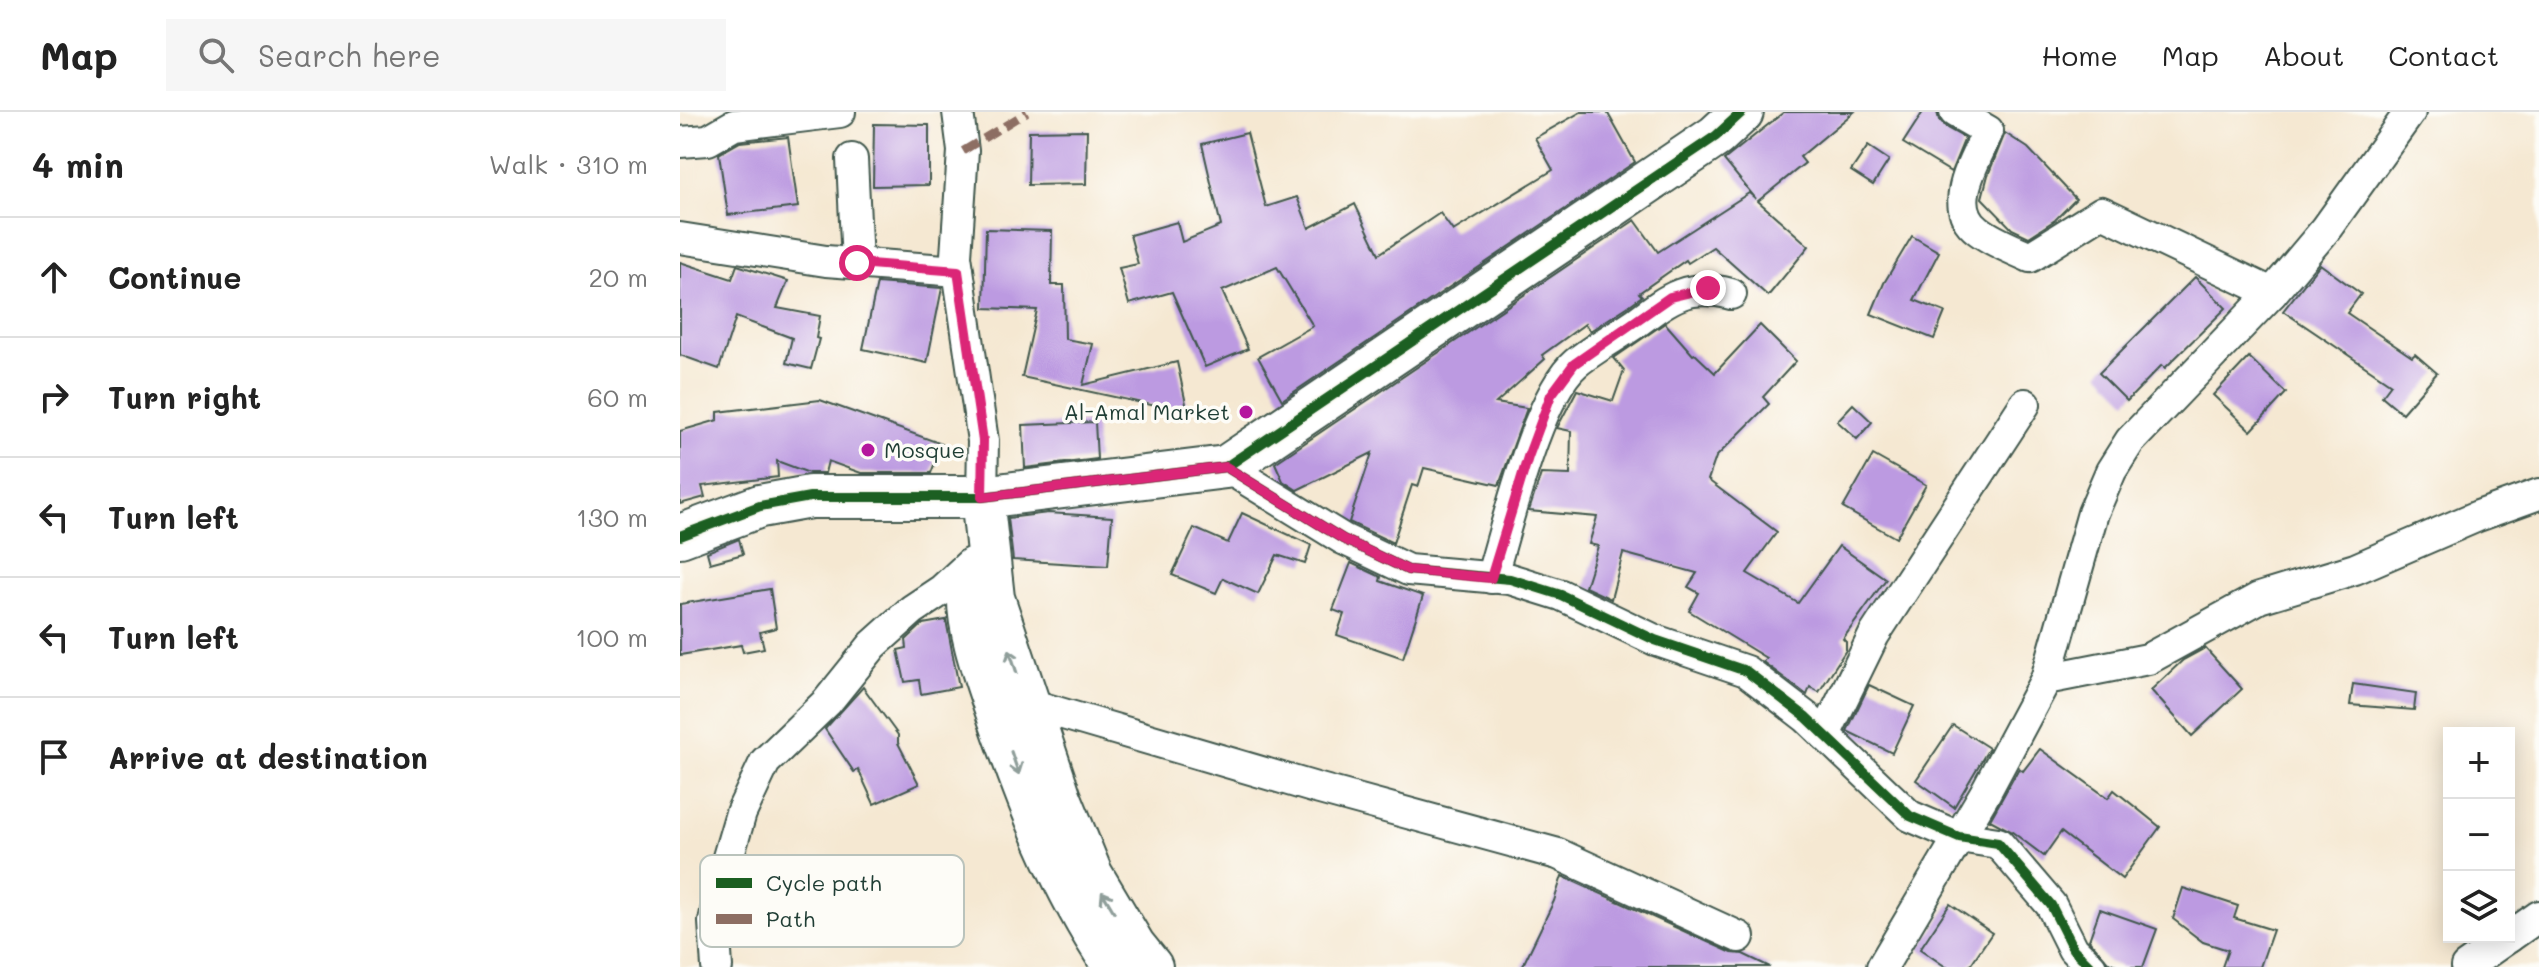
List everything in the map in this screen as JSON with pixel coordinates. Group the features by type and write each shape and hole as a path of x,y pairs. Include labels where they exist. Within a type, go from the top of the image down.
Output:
{"street":[{"path":"680,142 708,140 734,125 840,112"},
{"path":"958,112 963,151 958,271 983,441 982,497 993,598 1027,798 1060,873 1092,934 1115,967"},
{"path":"680,536 760,506 810,497 982,497 1226,467 1716,136 1742,112"},
{"path":"1955,112 1988,131 1963,192 1964,213 1977,230 2030,257 2102,212 2272,293"},
{"path":"1882,967 1959,837 2046,679 2093,513 2111,471 2130,441 2272,293 2326,229 2410,112"},
{"path":"852,159 857,263"},
{"path":"680,238 826,261 958,271"},
{"path":"1491,578 1528,457 1551,395 1574,364 1670,297 1708,288 1731,294"},
{"path":"1825,735 1874,635 2025,404"},
{"path":"1226,467 1343,539 1408,570 1510,579 1561,595 1655,640 1746,671 1806,717 1910,816 1959,837 1998,843 2051,905 2073,949 2091,967"},
{"path":"2046,679 2148,659 2259,598 2355,569 2478,516 2539,494"},
{"path":"982,497 971,563 968,606 986,677 1014,710 1060,798 1091,874 1134,946 1151,967"},
{"path":"729,855 741,813 765,762 827,702 873,645 971,563"},
{"path":"1014,710 1558,854 1739,937"},
{"path":"2515,933 2539,916"},
{"path":"2466,967 2500,943"},
{"path":"716,947 717,967"}],"building":[{"path":"1581,112 1607,112 1635,162 1282,400 1258,357 1313,326 1277,267 1222,291 1248,349 1205,367 1172,292 1129,304 1119,268 1138,264 1130,235 1177,222 1182,242 1221,226 1202,144 1247,133 1266,207 1297,197 1309,228 1355,204 1379,254 1440,213 1453,231 1553,170 1535,138"},
{"path":"1784,112 1854,112 1800,157 1805,163 1758,201 1809,246 1768,296 1713,247 1688,263 1686,260 1639,293 1642,296 1590,331 1585,324 1542,355 1545,359 1496,403 1527,408 1499,485 1424,468 1418,487 1412,485 1393,543 1349,522 1372,453 1297,490 1283,481 1275,463 1635,220 1658,252 1749,193 1756,199 1724,160"},
{"path":"1923,112 1937,112 1945,127 1965,138 1951,172 1903,143"},
{"path":"874,124 929,125 929,185 873,186"},
{"path":"1087,130 1086,184 1028,185 1029,131"},
{"path":"2005,133 2028,148 2076,199 2055,220 2029,237 2012,229 1982,198"},
{"path":"788,137 798,207 728,215 719,154 740,142"},
{"path":"1868,146 1889,160 1873,185 1851,171"},
{"path":"986,229 1052,231 1051,285 1064,285 1065,339 1093,344 1083,385 1177,362 1188,413 1022,377 1037,310 984,308"},
{"path":"1912,236 1939,252 1914,300 1945,312 1934,339 1871,314 1884,283"},
{"path":"680,262 732,279 737,265 788,281 777,308 820,316 816,338 819,339 811,369 786,363 792,338 736,317 719,369 680,355"},
{"path":"2320,264 2361,294 2347,313 2412,357 2415,354 2437,373 2402,413 2382,396 2391,384 2283,311"},
{"path":"2195,277 2226,308 2127,401 2099,373"},
{"path":"877,283 942,288 927,363 863,349"},
{"path":"1665,323 1693,355 1715,373 1760,325 1796,361 1763,397 1769,404 1716,457 1708,480 1777,532 1747,573 1798,603 1839,546 1886,579 1843,639 1846,650 1819,692 1810,687 1807,695 1763,662 1766,658 1689,611 1699,593 1688,587 1697,573 1623,553 1611,599 1585,587 1598,546 1589,544 1597,517 1529,511 1541,474 1570,475 1571,431 1557,428 1577,390 1613,401 1624,370 1614,358"},
{"path":"2249,357 2286,393 2251,431 2213,395"},
{"path":"820,400 942,444 931,473 861,473 828,461 825,473 809,473 777,461 778,477 702,486 705,497 680,504 680,431 718,420 718,412"},
{"path":"1853,404 1872,422 1857,439 1837,421"},
{"path":"1095,422 1097,459 1025,468 1023,425"},
{"path":"1873,455 1926,485 1896,538 1843,508"},
{"path":"1048,513 1112,517 1108,566 1013,560 1008,518"},
{"path":"1242,513 1311,545 1305,564 1277,555 1258,594 1223,578 1216,593 1172,575 1194,528 1228,543"},
{"path":"739,539 743,554 710,563 707,552"},
{"path":"1351,563 1381,577 1380,581 1423,596 1403,658 1337,635 1344,614 1333,610"},
{"path":"770,589 776,628 760,632 764,648 743,652 741,645 680,655 680,604"},
{"path":"946,620 959,687 921,694 919,680 905,682 898,650 907,648 906,640 923,624"},
{"path":"2205,648 2242,689 2192,736 2151,690 2183,660"},
{"path":"2353,684 2416,693 2414,710 2350,705"},
{"path":"1869,685 1914,706 1892,753 1847,731"},
{"path":"863,687 898,735 898,743 919,784 874,804 858,769 854,772 825,729"},
{"path":"1953,725 1989,748 1954,807 1916,780"},
{"path":"2040,749 2108,798 2114,790 2160,827 2122,879 2061,832 2044,856 2011,831 1990,820 2019,768 2023,771"},
{"path":"1562,876 1732,953 1743,954 1770,967 1522,967 1554,901"},
{"path":"2183,888 2238,906 2234,918 2273,930 2260,967 2222,967 2228,950 2203,942 2173,919"},
{"path":"1950,904 1992,933 1969,967 1946,967 1920,949"},
{"path":"2100,909 2157,929 2143,967 2122,967 2108,962 2089,940"}],"marked path":[{"path":"963,151 1027,112"}],"cycle path":[{"path":"680,536 760,506 810,497 982,497 1226,467 1716,136 1742,112"},
{"path":"1226,467 1343,539 1408,570 1510,579 1561,595 1655,640 1746,671 1806,717 1910,816 1959,837 1998,843 2051,905 2073,949 2091,967"}],"place":[{"name":"Al-Amal Market","path":"1246,412"},
{"name":"Mosque","path":"868,450"}],"route":[{"path":"857,263 958,271 983,441 982,497 1226,467 1343,539 1408,570 1491,578 1528,457 1551,395 1574,364 1670,297 1708,288"}]}
